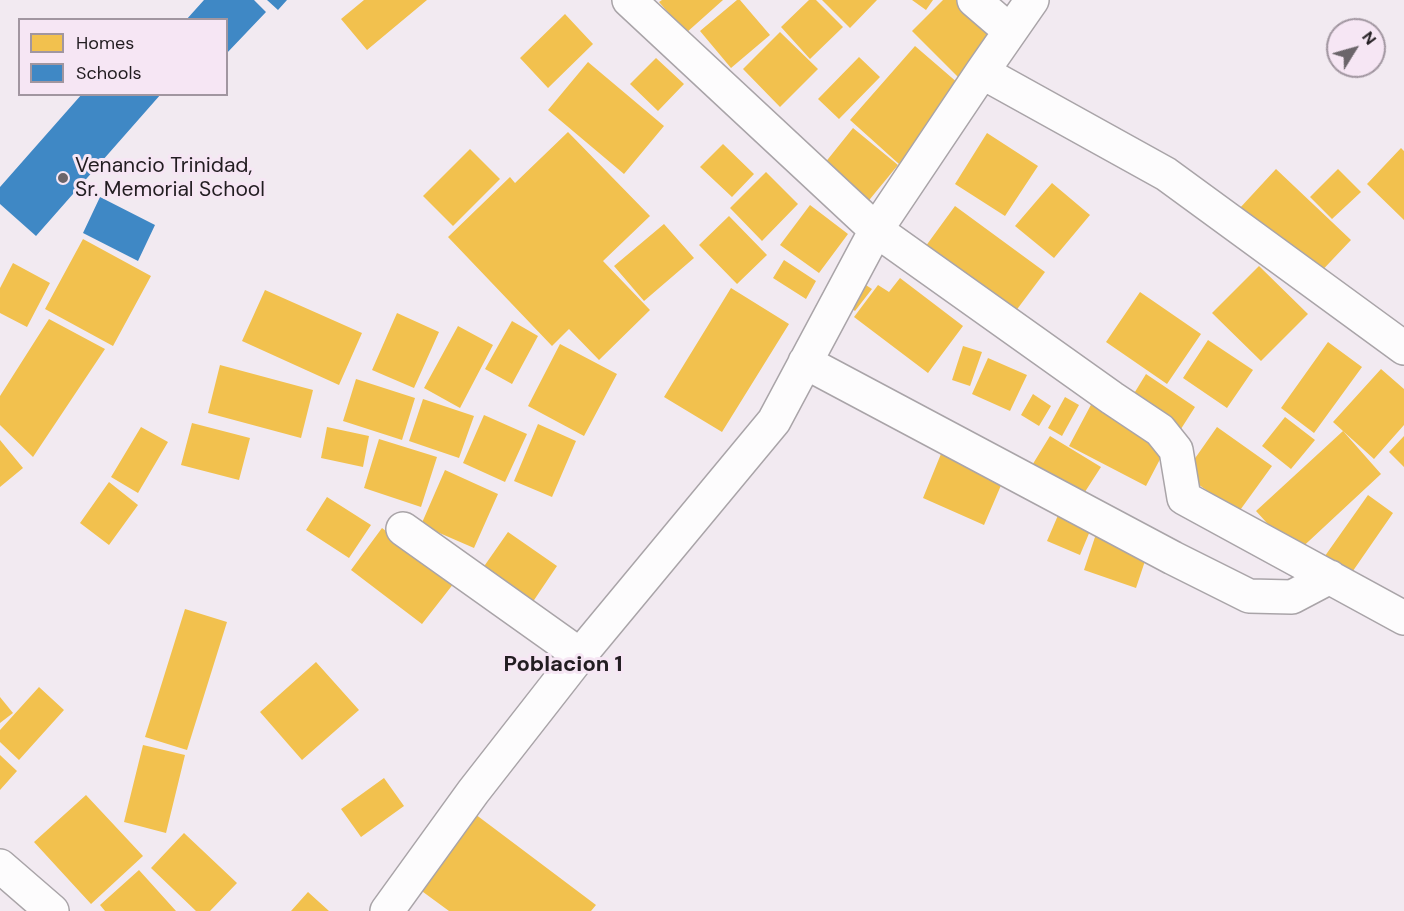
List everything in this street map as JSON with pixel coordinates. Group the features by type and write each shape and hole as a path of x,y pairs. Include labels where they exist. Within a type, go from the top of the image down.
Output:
{"street":[{"path":"629,0 876,230 1160,430 1176,450 1184,498 1404,618"},
{"path":"974,0 1010,31"},
{"path":"387,911 473,792 580,655 774,421 876,230 1032,0"},
{"path":"982,72 1166,174 1404,348"},
{"path":"805,362 1173,558 1249,596 1292,597 1330,577"},
{"path":"403,530 580,655"},
{"path":"0,866 52,911"}],"building: Homes":[{"path":"364,0 427,0 367,50 341,19"},
{"path":"662,0 723,0 686,33 659,2"},
{"path":"737,0 740,0 770,35 731,68 700,31"},
{"path":"809,0 816,0 843,27 810,59 781,27"},
{"path":"822,0 877,0 850,28"},
{"path":"912,0 933,0 926,10"},
{"path":"943,0 967,0 1002,35 959,78 912,31"},
{"path":"565,14 593,44 548,88 520,58"},
{"path":"780,32 818,69 780,107 743,69"},
{"path":"915,46 966,90 899,164 850,120"},
{"path":"859,57 880,77 839,119 818,99"},
{"path":"656,58 684,84 658,111 630,84"},
{"path":"588,62 664,126 624,174 548,110"},
{"path":"853,128 898,165 861,210 816,174"},
{"path":"568,132 650,216 603,261 650,310 599,360 569,329 552,346 448,237 510,177 515,183"},
{"path":"987,133 1038,166 1005,216 955,184"},
{"path":"723,144 754,174 732,197 700,167"},
{"path":"1401,148 1404,151 1404,220 1367,184"},
{"path":"470,149 500,179 453,226 423,196"},
{"path":"1276,169 1351,240 1314,279 1239,209"},
{"path":"1338,169 1361,192 1332,219 1310,197"},
{"path":"766,172 798,204 762,241 730,208"},
{"path":"1052,183 1090,215 1054,258 1015,226"},
{"path":"810,205 848,234 819,273 780,245"},
{"path":"955,206 1045,272 1009,320 920,254"},
{"path":"729,216 767,255 737,284 699,245"},
{"path":"664,224 694,258 644,301 614,266"},
{"path":"83,239 151,276 113,346 45,309"},
{"path":"784,260 816,281 806,299 773,278"},
{"path":"13,263 50,283 27,327 0,313 0,288"},
{"path":"1259,266 1308,314 1261,361 1212,313"},
{"path":"855,278 872,289 855,311 840,299"},
{"path":"900,278 963,326 928,373 854,317 878,285 889,292"},
{"path":"731,288 789,324 722,432 664,397"},
{"path":"265,290 362,333 339,385 242,341"},
{"path":"1140,292 1201,334 1167,384 1106,342"},
{"path":"397,313 439,332 414,388 372,370"},
{"path":"49,319 105,349 33,457 0,425 0,396"},
{"path":"512,321 538,336 512,384 485,369"},
{"path":"458,326 493,345 460,408 424,388"},
{"path":"1208,340 1253,370 1227,408 1183,378"},
{"path":"1328,342 1362,367 1314,433 1281,408"},
{"path":"560,344 617,374 584,436 528,406"},
{"path":"963,346 982,352 970,386 952,380"},
{"path":"988,358 1027,375 1010,411 972,394"},
{"path":"220,365 313,390 301,438 208,413"},
{"path":"1381,369 1404,389 1404,425 1374,459 1333,422"},
{"path":"1146,374 1195,407 1179,432 1130,400"},
{"path":"356,379 415,398 402,440 343,421"},
{"path":"1033,394 1051,406 1039,426 1021,415"},
{"path":"1065,397 1079,405 1062,436 1048,428"},
{"path":"423,399 474,416 459,458 409,441"},
{"path":"1093,401 1169,442 1146,486 1069,446"},
{"path":"484,415 527,434 505,482 463,463"},
{"path":"1285,417 1315,440 1291,469 1262,446"},
{"path":"192,423 250,438 239,480 181,465"},
{"path":"538,424 576,441 552,497 514,481"},
{"path":"141,427 168,442 138,493 111,477"},
{"path":"327,427 369,436 363,467 321,458"},
{"path":"1217,427 1272,466 1238,513 1184,474"},
{"path":"1343,431 1381,474 1295,554 1256,511"},
{"path":"1050,436 1101,467 1081,498 1031,467"},
{"path":"1404,436 1404,467 1389,452"},
{"path":"379,439 437,457 421,507 364,488"},
{"path":"0,440 23,468 0,487"},
{"path":"943,449 1005,476 984,525 923,498"},
{"path":"445,470 498,494 474,548 421,525"},
{"path":"109,482 138,505 109,545 80,523"},
{"path":"1368,495 1393,513 1346,581 1320,563"},
{"path":"327,497 371,525 349,558 306,530"},
{"path":"1062,506 1095,519 1080,555 1047,541"},
{"path":"382,528 454,583 422,624 351,570"},
{"path":"1098,528 1150,546 1136,588 1084,570"},
{"path":"508,532 557,566 528,609 478,575"},
{"path":"185,609 227,622 187,750 145,737"},
{"path":"316,662 359,710 302,760 260,712"},
{"path":"39,687 64,710 19,760 0,742 0,730"},
{"path":"0,697 13,713 0,723"},
{"path":"143,745 185,755 166,833 124,822"},
{"path":"0,755 17,771 0,790"},
{"path":"384,778 404,806 361,837 341,809"},
{"path":"86,795 143,856 91,904 34,842"},
{"path":"475,814 596,905 591,911 449,911 419,889"},
{"path":"184,833 237,883 210,911 196,911 151,868"},
{"path":"139,870 176,911 105,911 100,905"},
{"path":"308,892 329,911 291,911"}],"building: Schools":[{"path":"204,0 254,0 266,12 228,52 228,18 188,18"},
{"path":"267,0 287,0 278,10"},
{"path":"80,96 159,96 36,236 0,204 0,187"},
{"path":"100,197 155,225 138,261 83,233"}],"place":[{"name":"Venancio Trinidad, Sr. Memorial School","path":"63,178"}],"district":[{"name":"Poblacion 1","path":"563,665"}]}
